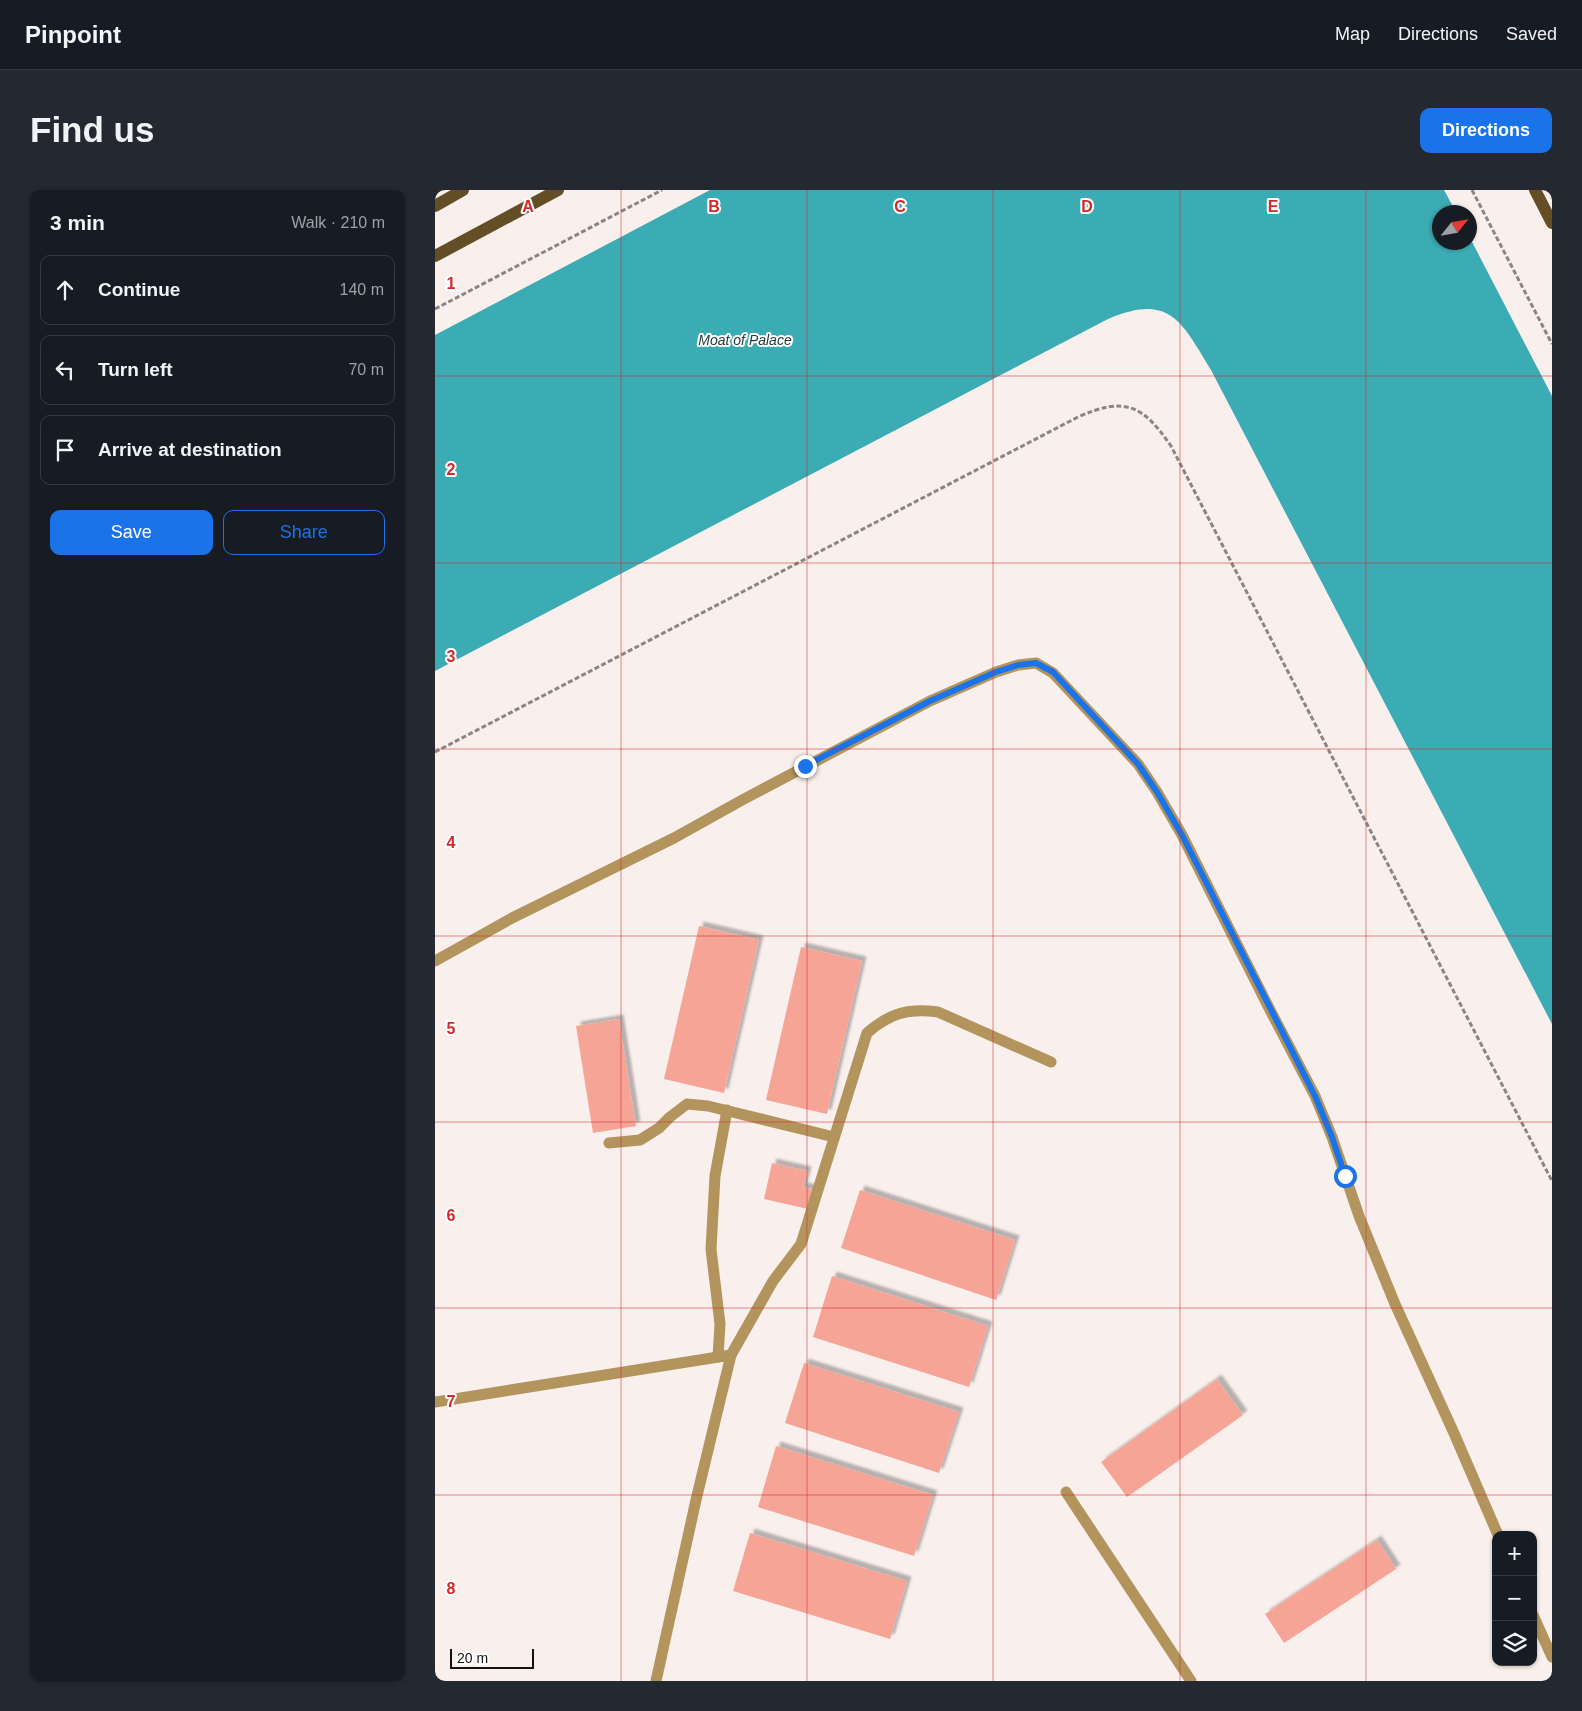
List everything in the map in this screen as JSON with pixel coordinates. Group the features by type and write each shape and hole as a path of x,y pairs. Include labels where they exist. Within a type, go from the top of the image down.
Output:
{"main road":[{"path":"435,206 463,190"},
{"path":"435,256 558,190"},
{"path":"1535,190 1552,223"}],"lane":[{"path":"435,960 512,918 674,838 744,798 930,701 996,672 1018,665 1036,663 1053,672 1138,764 1182,835 1315,1096 1332,1137 1359,1216 1395,1304 1453,1431 1495,1531"},
{"path":"656,1681 696,1500 731,1355 773,1281 801,1244 867,1033 881,1021 903,1012 919,1009 938,1012 1051,1062"},
{"path":"609,1143 640,1140 659,1128 670,1116 687,1104 727,1110 835,1137"},
{"path":"718,1357 720,1324 711,1249 715,1176 727,1110"},
{"path":"435,1402 731,1355"},
{"path":"1066,1492 1191,1681"},
{"path":"1536,1621 1552,1657"}],"path":[{"path":"435,309 662,190"},
{"path":"1472,190 1552,344"}],"water":[{"name":"Moat of Palace","path":"710,190 1444,190 1452,205 1432,205 1432,250 1476,250 1552,396 1552,1024 1211,370 1182,325 1171,316 1160,311 1146,309 1108,319 435,671 435,335"}],"building":[{"path":"699,926 759,940 724,1093 664,1079"},
{"path":"801,947 862,961 827,1114 766,1100"},
{"path":"619,1019 636,1126 593,1133 576,1026"},
{"path":"772,1163 807,1171 803,1187 812,1189 808,1209 764,1199"},
{"path":"860,1190 1015,1240 996,1300 841,1248"},
{"path":"832,1276 988,1326 969,1387 813,1337"},
{"path":"804,1363 959,1412 939,1473 785,1423"},
{"path":"1217,1379 1243,1415 1127,1497 1101,1462"},
{"path":"776,1446 933,1495 914,1556 758,1507"},
{"path":"750,1533 907,1581 890,1639 733,1591"},
{"path":"1377,1540 1396,1569 1284,1643 1265,1614"}],"route":[{"path":"805,766 930,701 996,672 1018,665 1036,663 1053,672 1138,764 1182,835 1315,1096 1332,1137 1345,1176"}]}
